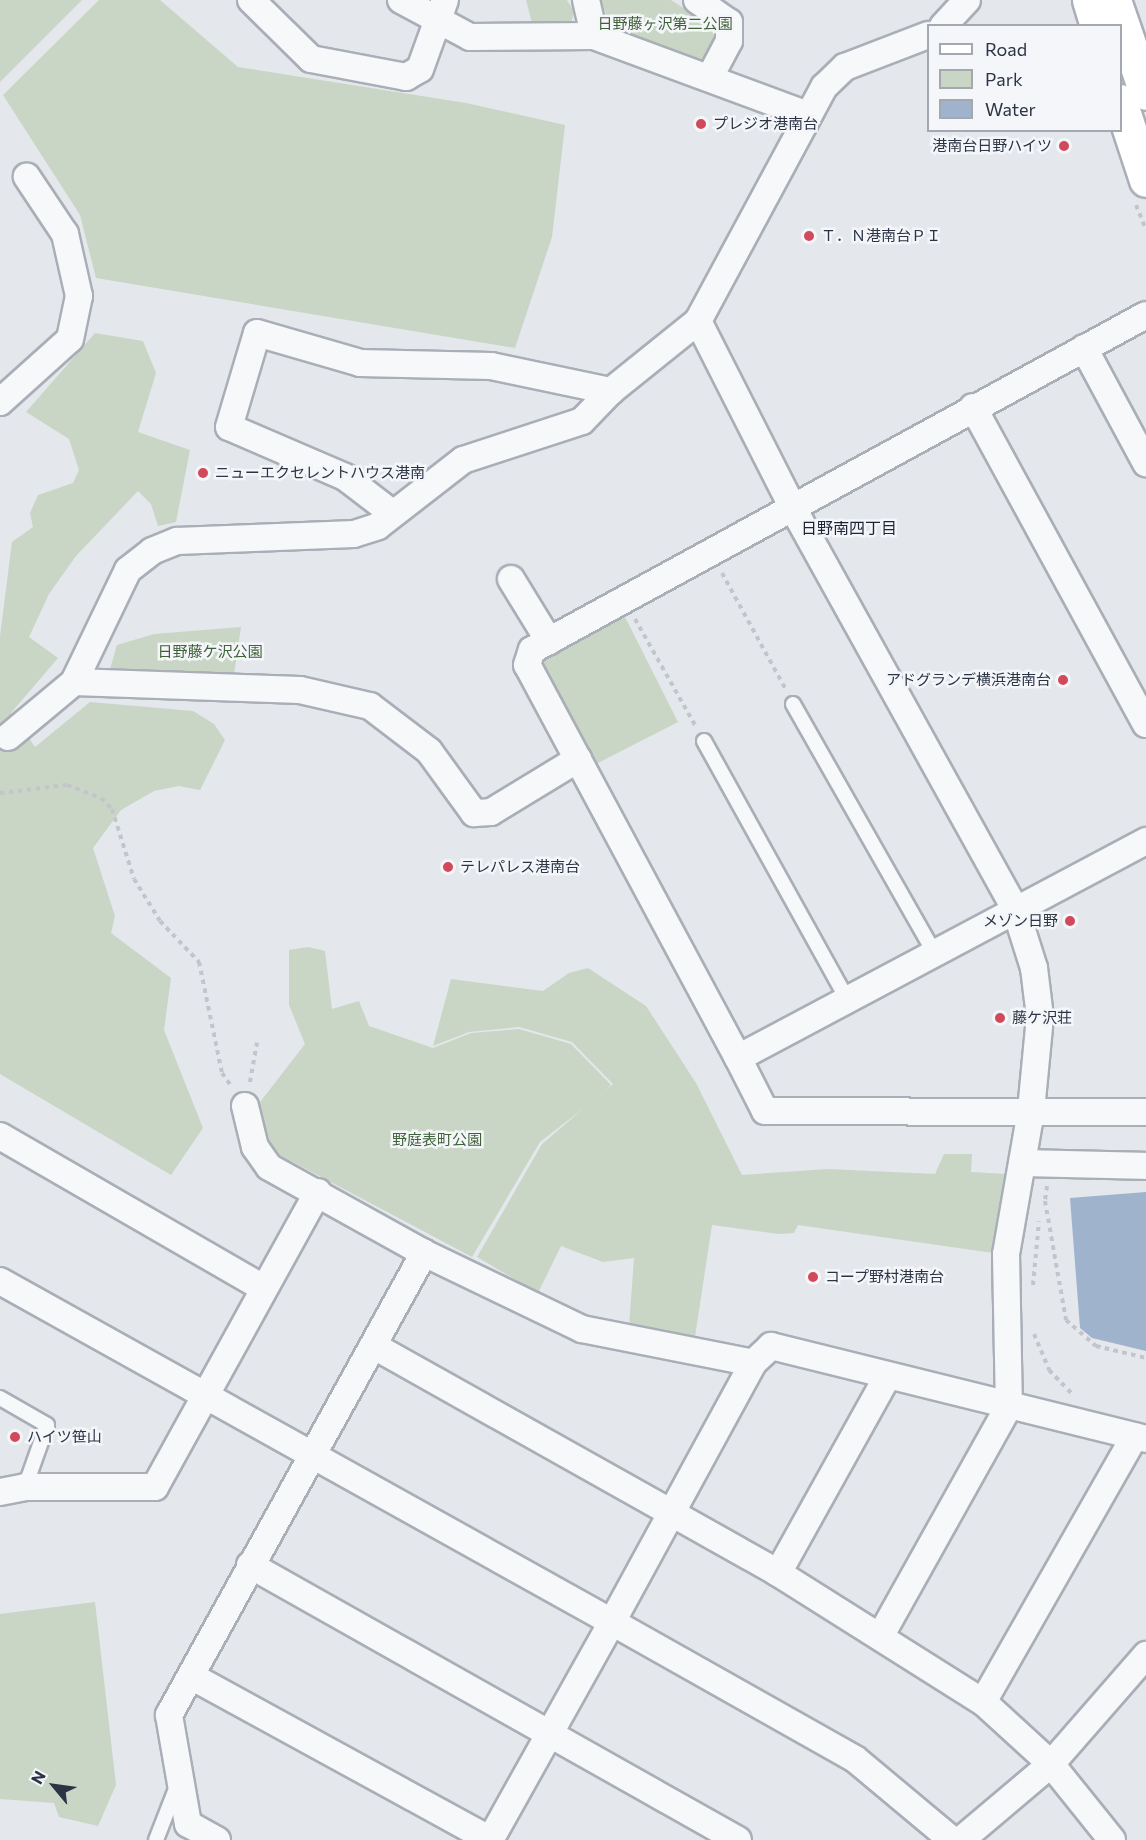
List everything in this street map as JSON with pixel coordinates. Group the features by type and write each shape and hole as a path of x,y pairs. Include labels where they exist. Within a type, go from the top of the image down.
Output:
{"main road":[{"path":"1089,0 1096,24"},
{"path":"1114,0 1146,93"},
{"path":"1122,107 1146,180"}],"street":[{"path":"251,0 311,59 406,77 420,69 442,10"},
{"path":"401,0 442,10 470,37 594,36 710,77 807,115"},
{"path":"586,0 594,36"},
{"path":"697,0 729,22 729,41 710,77"},
{"path":"945,24 967,0"},
{"path":"8,737 74,682 128,570 152,551 177,541 354,534 378,526 463,460 582,421 610,391 698,321 807,115 845,67 927,35"},
{"path":"0,402 70,339 79,296 65,234 27,177"},
{"path":"1146,315 973,407 794,510 532,650 527,665 765,1111 1146,1112"},
{"path":"698,321 794,510 1016,911 1034,968 1040,1017 1031,1111 1039,1163 1006,1254 1010,1406 881,1635"},
{"path":"392,513 345,477 229,427 257,333 360,363 491,366 610,391"},
{"path":"1084,348 1146,463"},
{"path":"973,407 1146,724"},
{"path":"511,579 549,641"},
{"path":"74,682 300,690 370,706 429,751 474,813 491,812 578,759"},
{"path":"738,1058 933,950 1016,911 1146,841"},
{"path":"245,1106 255,1147 269,1167 318,1192 424,1253 582,1329 753,1364"},
{"path":"0,1136 262,1287"},
{"path":"1039,1163 1146,1166"},
{"path":"0,1492 25,1487 155,1487 262,1287 318,1192"},
{"path":"217,1840 188,1824 181,1772 169,1715 424,1253"},
{"path":"0,1281 855,1759 952,1840"},
{"path":"374,1346 778,1573 881,1635 983,1702 1051,1764 1112,1840"},
{"path":"191,1676 490,1840 753,1364 771,1346 887,1377 1140,1437 983,1702"},
{"path":"778,1573 887,1377"},
{"path":"250,1565 738,1840"},
{"path":"961,1840 1139,1685 1146,1655"}],"lane":[{"path":"794,704 933,950"},
{"path":"704,741 846,997"},
{"path":"0,1398 47,1425 25,1487"},
{"path":"156,1840 181,1772"}],"path":[{"path":"712,554 794,704"},
{"path":"625,600 704,741"},
{"path":"0,793 67,785 101,798 112,809 134,879 160,921 199,962 222,1073 245,1106"},
{"path":"245,1106 257,1043"},
{"path":"1036,1206 1039,1163"},
{"path":"1039,1163 1066,1320 1096,1346 1146,1358"},
{"path":"1033,1289 1037,1214"},
{"path":"1033,1322 1048,1371 1077,1397"}],"green space":[{"path":"0,0 82,0 0,82"},
{"path":"99,0 160,0 238,67 466,103 565,125 552,237 515,348 96,278 80,215 3,95"},
{"path":"526,0 567,0 574,12 571,23 532,23"},
{"name":"日野藤ヶ沢第二公園","path":"601,0 671,0 706,23 714,35 710,63 611,29"},
{"path":"95,333 143,341 156,373 138,432 190,450 176,522 158,526 151,504 138,491 76,556 49,594 29,637 58,658 11,713 35,747 90,702 193,711 214,724 225,740 200,790 179,786 154,791 121,810 93,848 115,916 111,933 171,978 164,1030 203,1128 171,1175 0,1074 0,636 12,542 33,527 30,513 38,495 73,483 79,470 69,439 26,412"},
{"path":"623,613 678,722 594,765 542,662 546,652"},
{"name":"日野藤ケ沢公園","path":"241,627 234,674 117,675 110,669 117,645 154,634"},
{"name":"野庭表町公園","path":"308,947 325,951 332,1009 359,1001 369,1026 433,1048 471,1033 519,1029 571,1044 611,1085 604,1092 613,1084 572,1042 519,1027 469,1032 433,1046 451,979 543,991 569,973 588,968 646,1006 696,1083 742,1175 828,1169 935,1174 944,1154 972,1154 971,1172 1007,1174 993,1253 798,1225 794,1233 779,1234 712,1225 695,1337 629,1327 634,1258 603,1262 561,1246 538,1293 477,1257 542,1144 584,1108 540,1142 472,1257 274,1152 257,1106 305,1044 289,1005 289,950"},
{"path":"95,1602 116,1785 98,1826 59,1817 54,1803 0,1799 0,1614"}],"water":[{"path":"1146,1192 1146,1351 1092,1338 1080,1328 1070,1198"}],"place":[{"name":"プレジオ港南台","path":"701,124"},
{"name":"港南台日野ハイツ","path":"1064,146"},
{"name":"Ｔ．Ｎ港南台ＰＩ","path":"809,236"},
{"name":"ニューエクセレントハウス港南","path":"203,473"},
{"name":"アドグランデ横浜港南台","path":"1063,680"},
{"name":"テレパレス港南台","path":"448,867"},
{"name":"メゾン日野","path":"1070,921"},
{"name":"藤ケ沢荘","path":"1000,1018"},
{"name":"コープ野村港南台","path":"813,1277"},
{"name":"ハイツ笹山","path":"15,1437"}],"district":[{"name":"日野南四丁目","path":"849,528"}]}
